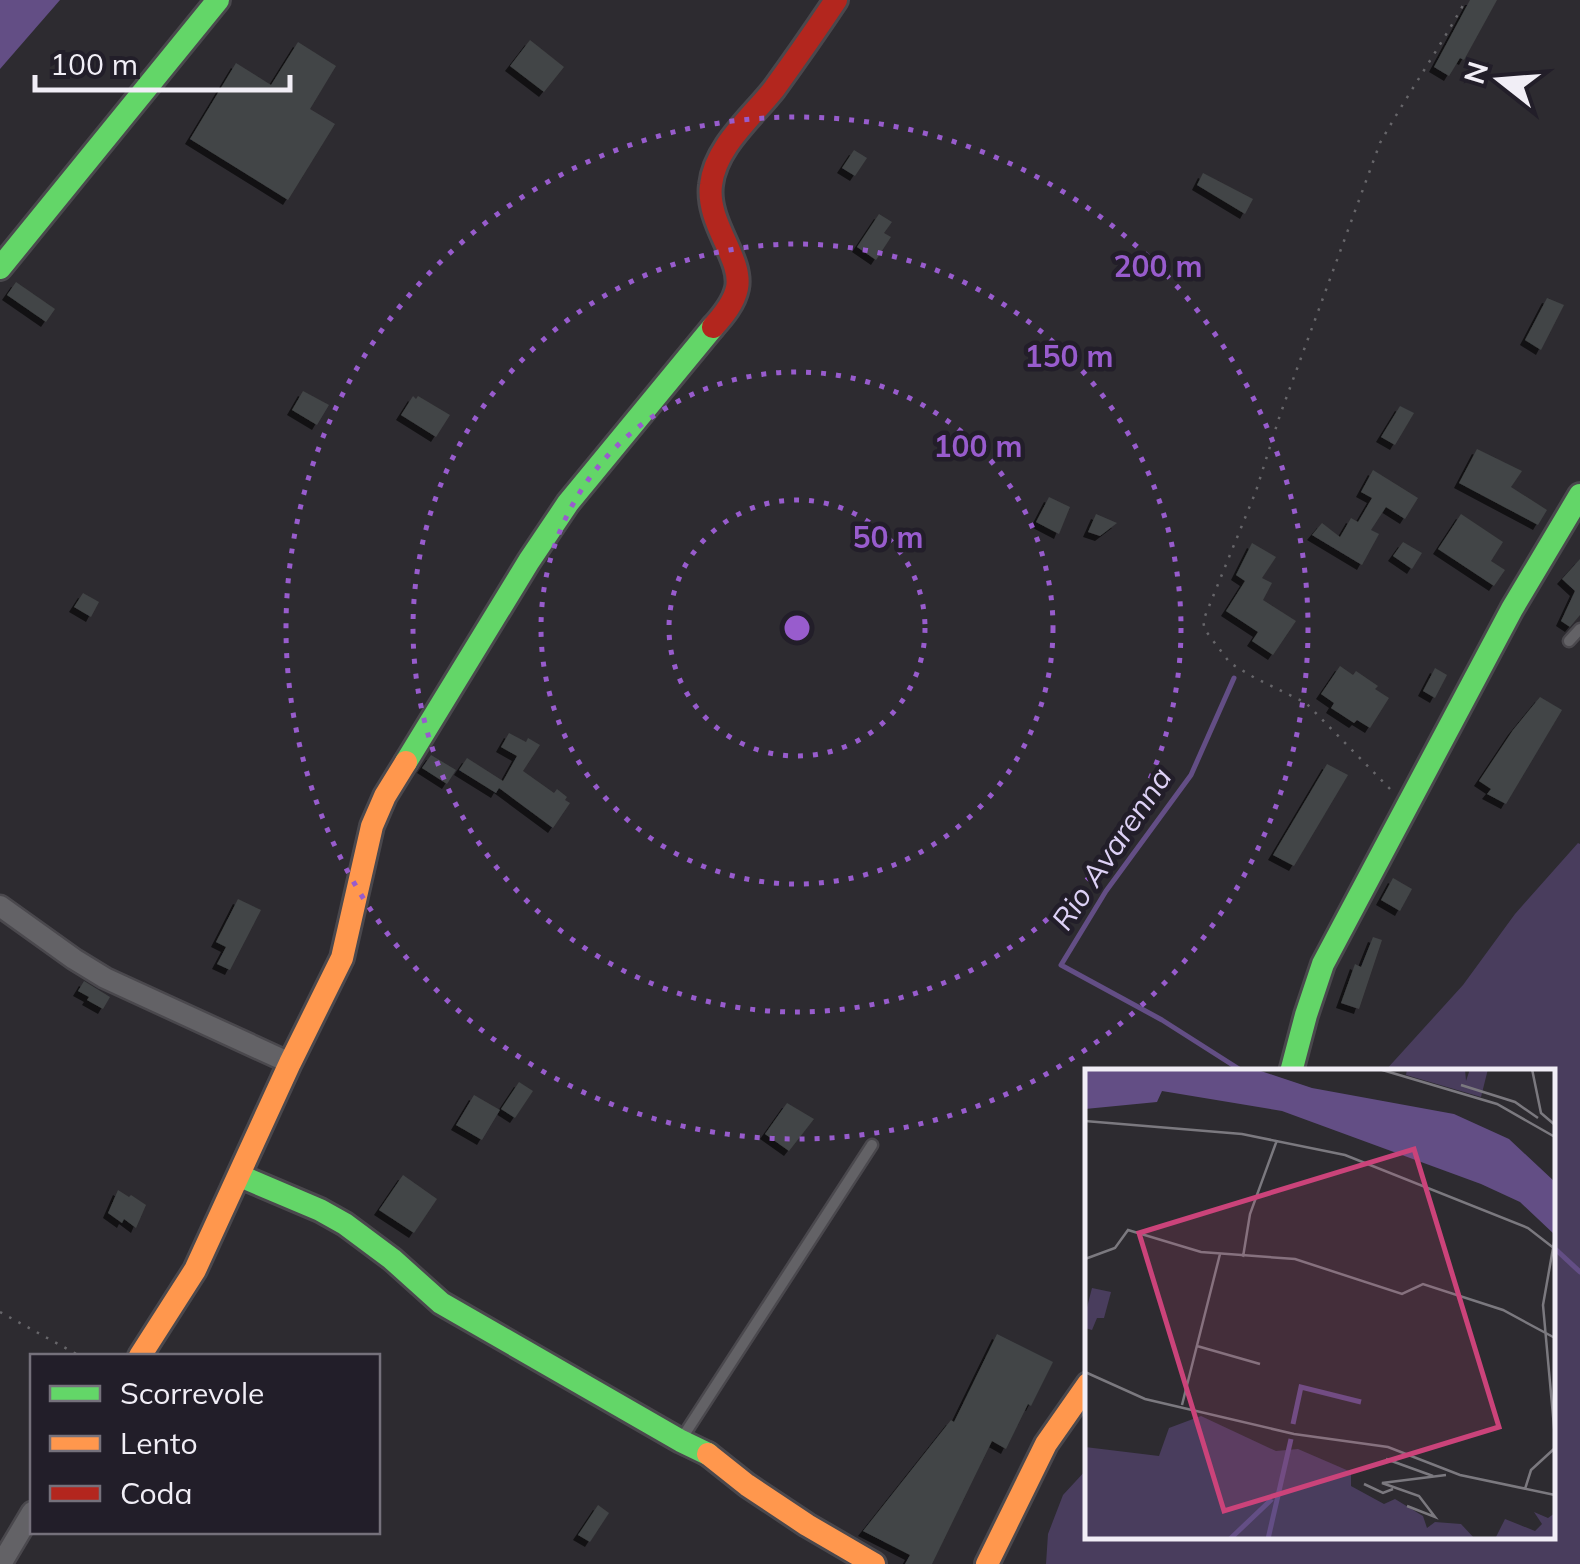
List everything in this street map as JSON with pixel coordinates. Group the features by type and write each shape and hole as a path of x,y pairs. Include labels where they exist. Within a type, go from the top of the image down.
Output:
{"street":[{"path":"0,268 218,0"},
{"path":"141,1354 195,1270 342,958 372,826 385,796 568,503 725,313 736,292 738,281 733,262 712,207 710,186 714,170 836,0"},
{"path":"1292,1069 1323,964 1512,609 1580,495"},
{"path":"0,906 105,978 290,1062"},
{"path":"240,1176 345,1224 442,1303 714,1457 807,1525 874,1564"},
{"path":"987,1564 1046,1444 1085,1388"},
{"path":"1,1564 30,1515"}],"lane":[{"path":"1569,641 1580,630"},
{"path":"680,1441 872,1145"}],"path":[{"path":"1406,806 1306,703 1230,662 1205,630 1203,620 1256,491 1280,414 1380,144 1466,0"},
{"path":"0,1312 76,1354"}],"shaded area":[{"path":"0,0 60,0 0,69"},
{"path":"1580,844 1580,1564 1046,1564 1048,1534 1063,1495 1085,1471 1085,1539 1555,1539 1555,1069 1387,1069 1463,985 1515,914"}],"building":[{"path":"1470,0 1497,0 1464,60 1460,58 1449,76 1434,67"},
{"path":"530,40 564,67 544,92 510,66"},
{"path":"298,42 336,66 310,109 335,124 288,200 190,139 236,63 271,85"},
{"path":"854,150 867,158 855,176 842,168"},
{"path":"1203,173 1253,199 1245,214 1197,185"},
{"path":"879,214 892,222 884,233 891,237 876,260 857,247"},
{"path":"16,282 55,309 46,322 7,295"},
{"path":"1547,298 1564,305 1541,350 1525,340"},
{"path":"303,391 329,405 317,425 292,410"},
{"path":"413,396 450,415 436,437 401,415"},
{"path":"1400,406 1414,413 1395,445 1381,437"},
{"path":"1477,449 1522,471 1511,487 1547,510 1538,525 1459,483"},
{"path":"1373,470 1418,498 1405,519 1386,507 1371,530 1379,534 1362,565 1312,535 1322,523 1340,537 1351,518 1358,522 1372,498 1361,492"},
{"path":"1049,497 1070,507 1059,534 1036,522"},
{"path":"1096,514 1117,523 1100,536 1088,532"},
{"path":"1461,514 1503,542 1491,561 1505,570 1494,586 1438,549"},
{"path":"1403,542 1422,553 1412,569 1393,556"},
{"path":"1252,543 1276,557 1262,578 1272,583 1263,600 1296,621 1273,655 1252,641 1258,632 1226,611 1245,581 1236,575"},
{"path":"1580,559 1580,615 1570,627 1561,621 1575,591 1562,579"},
{"path":"83,593 99,602 91,617 74,607"},
{"path":"1340,666 1353,675 1356,671 1389,698 1370,728 1331,708 1334,703 1321,694"},
{"path":"1435,668 1447,675 1435,698 1423,691"},
{"path":"1540,697 1562,710 1506,804 1487,794 1491,789 1479,781"},
{"path":"509,733 540,745 523,771 554,793 557,789 570,803 553,828 499,788 496,793 459,770 467,758 503,781 517,756 501,747"},
{"path":"431,755 456,770 447,784 422,768"},
{"path":"1327,764 1348,775 1294,866 1273,855"},
{"path":"1393,878 1412,889 1400,911 1381,900"},
{"path":"238,899 261,910 230,970 217,964 226,947 216,942"},
{"path":"1373,937 1382,940 1359,1009 1341,1003 1355,964 1361,967"},
{"path":"84,981 110,997 103,1009 78,991"},
{"path":"519,1082 533,1091 515,1118 501,1109"},
{"path":"474,1095 500,1110 482,1140 456,1125"},
{"path":"787,1103 814,1119 789,1151 765,1134"},
{"path":"403,1175 437,1199 414,1233 379,1210"},
{"path":"118,1190 146,1205 136,1228 108,1213"},
{"path":"997,1334 1053,1362 1006,1449 992,1441 932,1564 905,1564 910,1555 863,1531 951,1420 954,1422"},
{"path":"598,1505 609,1513 590,1542 578,1535"}],"waterway":[{"name":"Rio Avarenna","path":"1234,678 1191,775 1106,891 1061,965 1162,1020 1239,1069"},
{"path":"1555,1249 1580,1272"}],"traffic: fast":[{"path":"0,268 218,0"},
{"path":"406,762 568,503 713,327"},
{"path":"1292,1069 1323,964 1512,609 1580,495"},
{"path":"240,1176 345,1224 441,1303 708,1454"}],"traffic: slow":[{"path":"141,1354 195,1270 342,958 372,826 406,762"},
{"path":"987,1564 1046,1444 1085,1388"},
{"path":"708,1454 807,1525 874,1564"}],"traffic: jam":[{"path":"713,327 737,288 735,265 711,199 714,171 727,145 774,89 836,0"}]}
